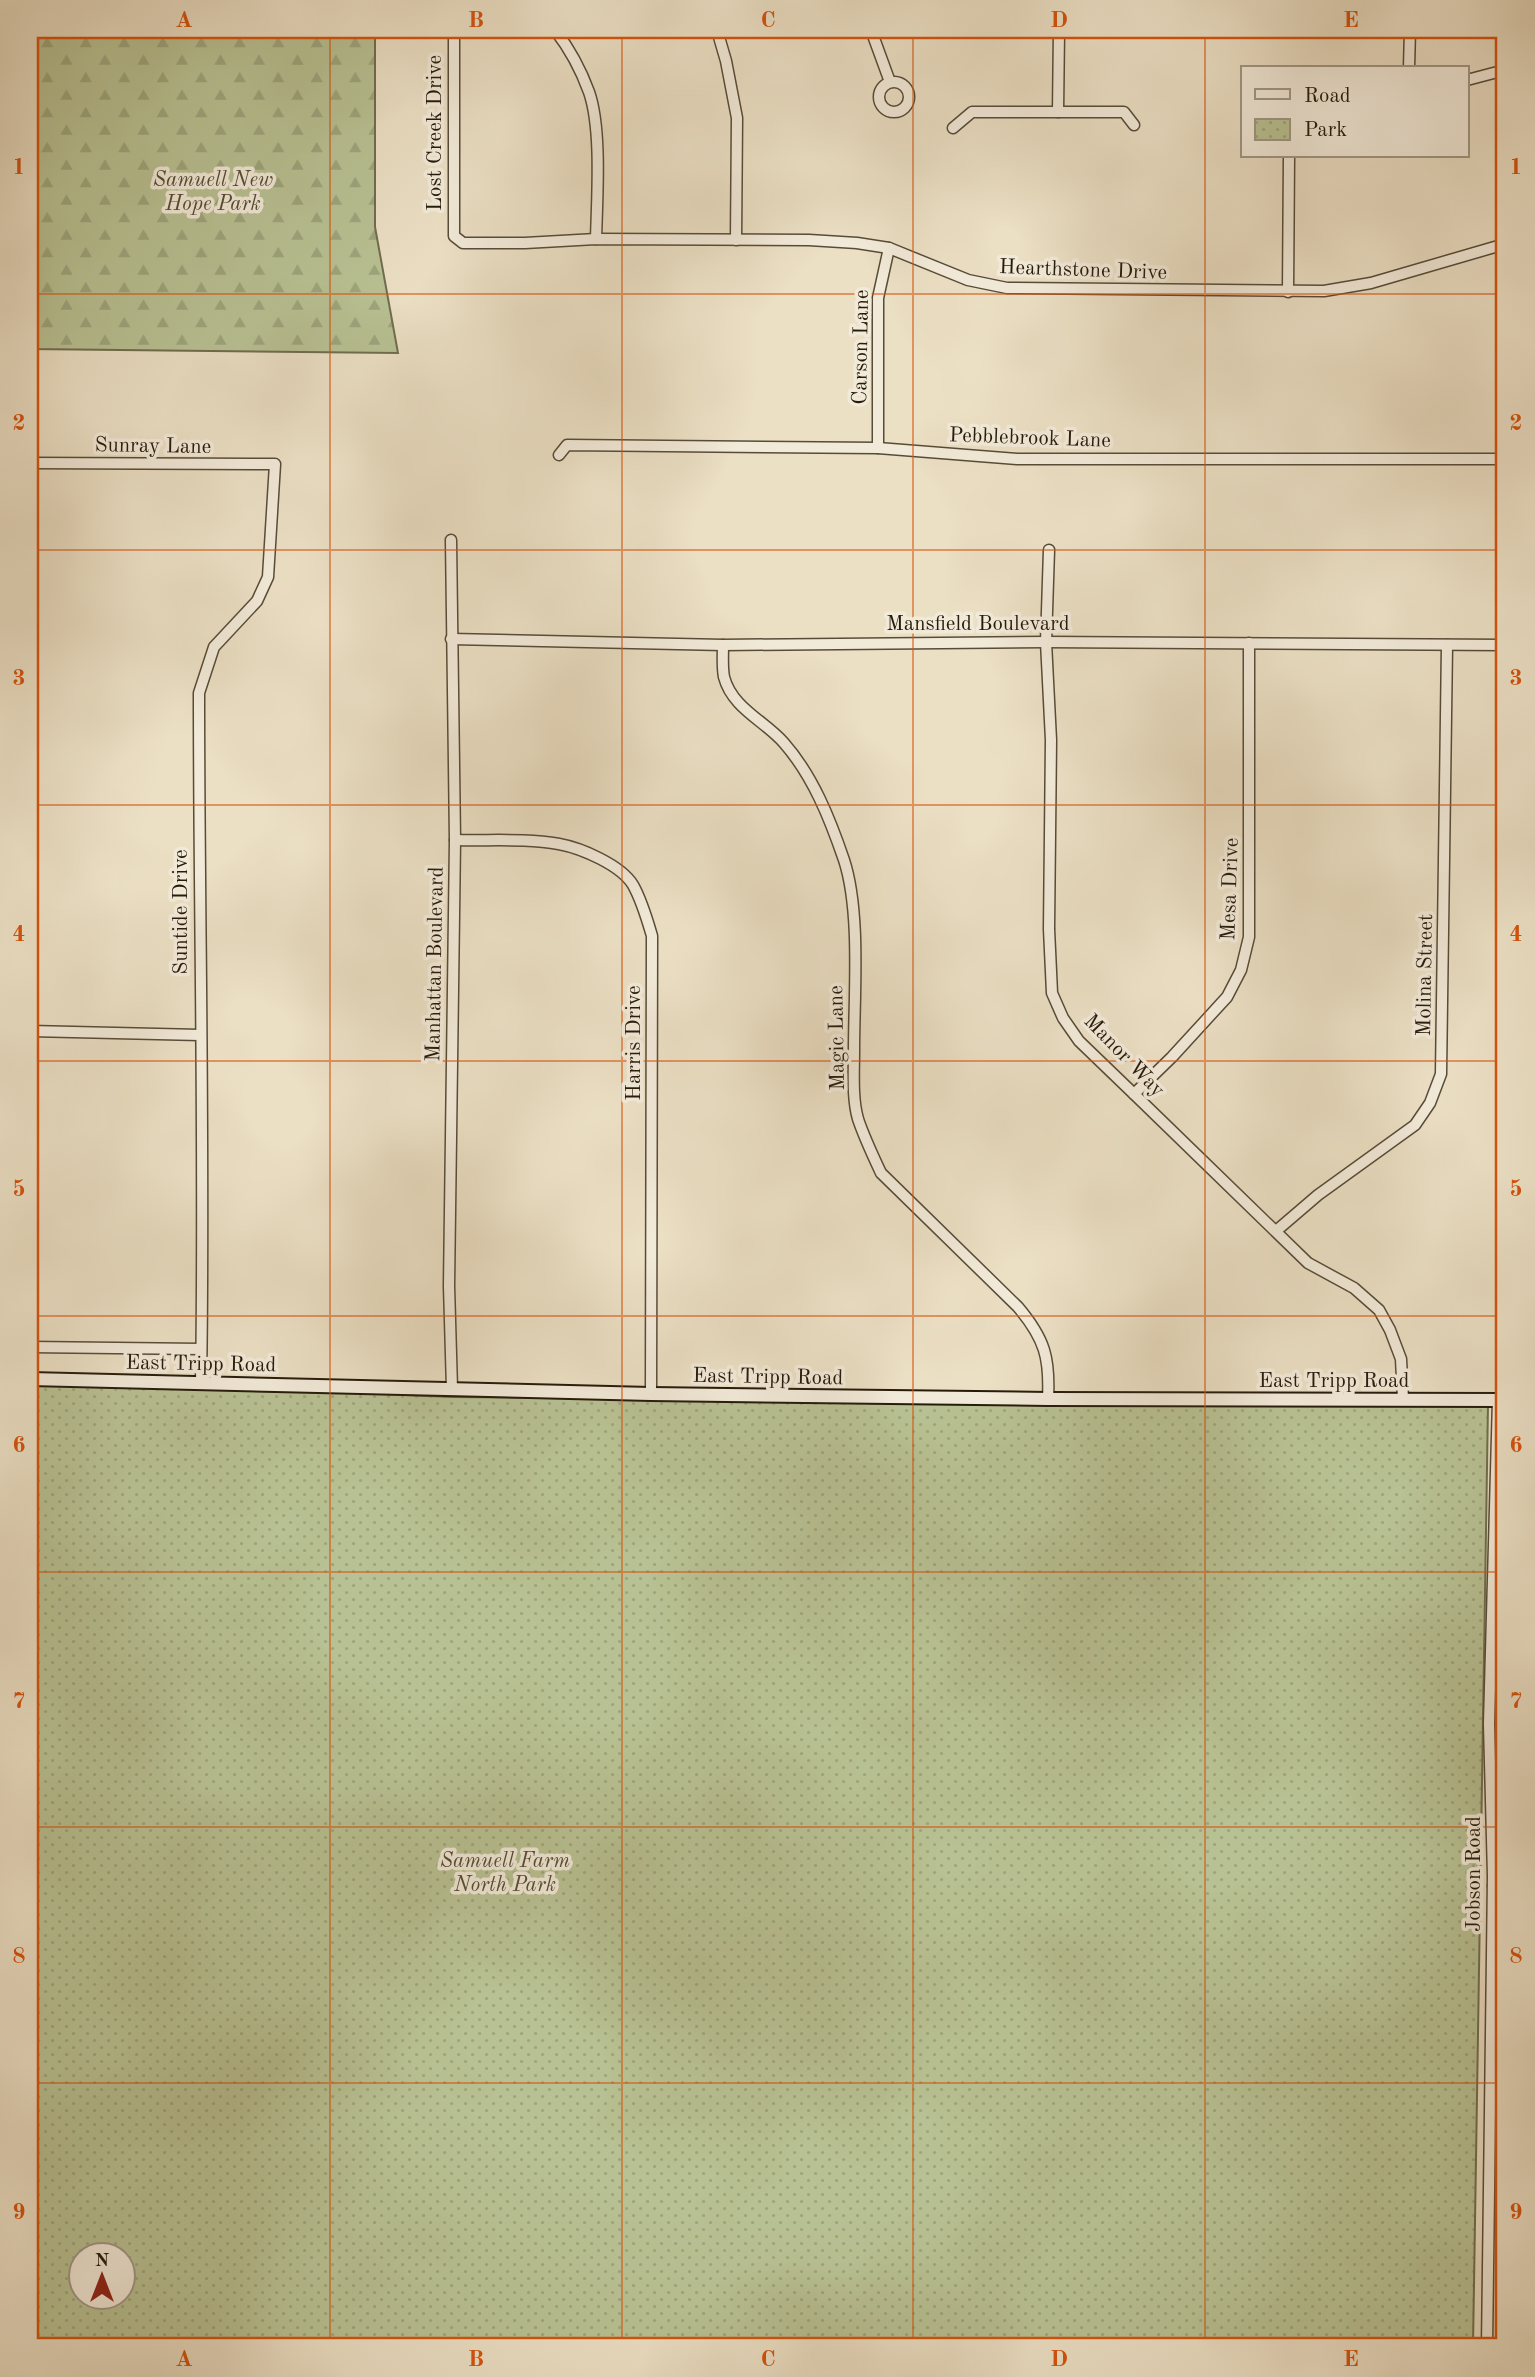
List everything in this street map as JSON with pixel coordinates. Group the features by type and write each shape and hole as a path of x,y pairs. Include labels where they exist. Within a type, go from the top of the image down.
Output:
{"street":[{"name":"Lost Creek Drive","path":"453,236 454,30"},
{"path":"555,30 568,46 590,93 596,134 596,239"},
{"path":"717,30 737,118 736,240"},
{"path":"871,30 890,82"},
{"path":"1058,112 1059,30"},
{"path":"1409,66 1410,30"},
{"path":"1468,80 1505,71"},
{"path":"953,128 972,112 1124,112 1134,125"},
{"path":"1288,292 1289,158"},
{"name":"Hearthstone Drive","path":"453,236 463,243 596,239 841,241 889,248 968,281 1007,288 1288,292 1345,288 1505,244"},
{"name":"Carson Lane","path":"878,449 878,298 889,248"},
{"name":"Pebblebrook Lane","path":"559,455 567,445 878,449 1017,459 1497,459 1505,456"},
{"name":"Sunray Lane","path":"30,463 275,464"},
{"name":"Suntide Drive","path":"201,1382 203,1182 199,693 214,647 257,601 268,577 275,464"},
{"name":"Manhattan Boulevard","path":"450,540 455,840 449,1286 452,1388"},
{"name":"Manor Way","path":"1049,550 1046,642 1051,740 1049,929 1052,993 1063,1018 1079,1041 1308,1263 1354,1287 1379,1310 1401,1359 1403,1399"},
{"name":"Mansfield Boulevard","path":"451,639 723,645 1046,642 1505,645"},
{"name":"Mesa Drive","path":"1134,1094 1227,997 1245,956 1249,937 1249,643"},
{"name":"Magic Lane","path":"723,645 724,676 729,689 740,704 783,742 803,770 829,818 845,865 854,916 854,1074 858,1118 873,1155 881,1173 1018,1307 1035,1327 1049,1370 1048,1399"},
{"name":"Molina Street","path":"1276,1231 1318,1195 1415,1125 1430,1103 1441,1073 1447,645"},
{"name":"Harris Drive","path":"455,840 559,844 602,859 632,883 643,906 652,936 652,1394"},
{"path":"30,1031 200,1035"},
{"path":"30,1347 201,1349"},
{"name":"East Tripp Road","path":"30,1379 652,1394 1048,1399 1502,1400"},
{"name":"Jobson Road","path":"1487,2347 1493,1886 1489,1724 1502,1400"},
{"path":"1493,1867 1505,1868"},
{"path":"1493,1886 1505,1886"}],"green space":[{"name":"Samuell New Hope Park","path":"30,30 375,30 375,227 398,353 30,349"},
{"name":"Samuell Farm North Park","path":"30,1384 222,1387 451,1397 1488,1405 1473,2347 30,2347"}]}
